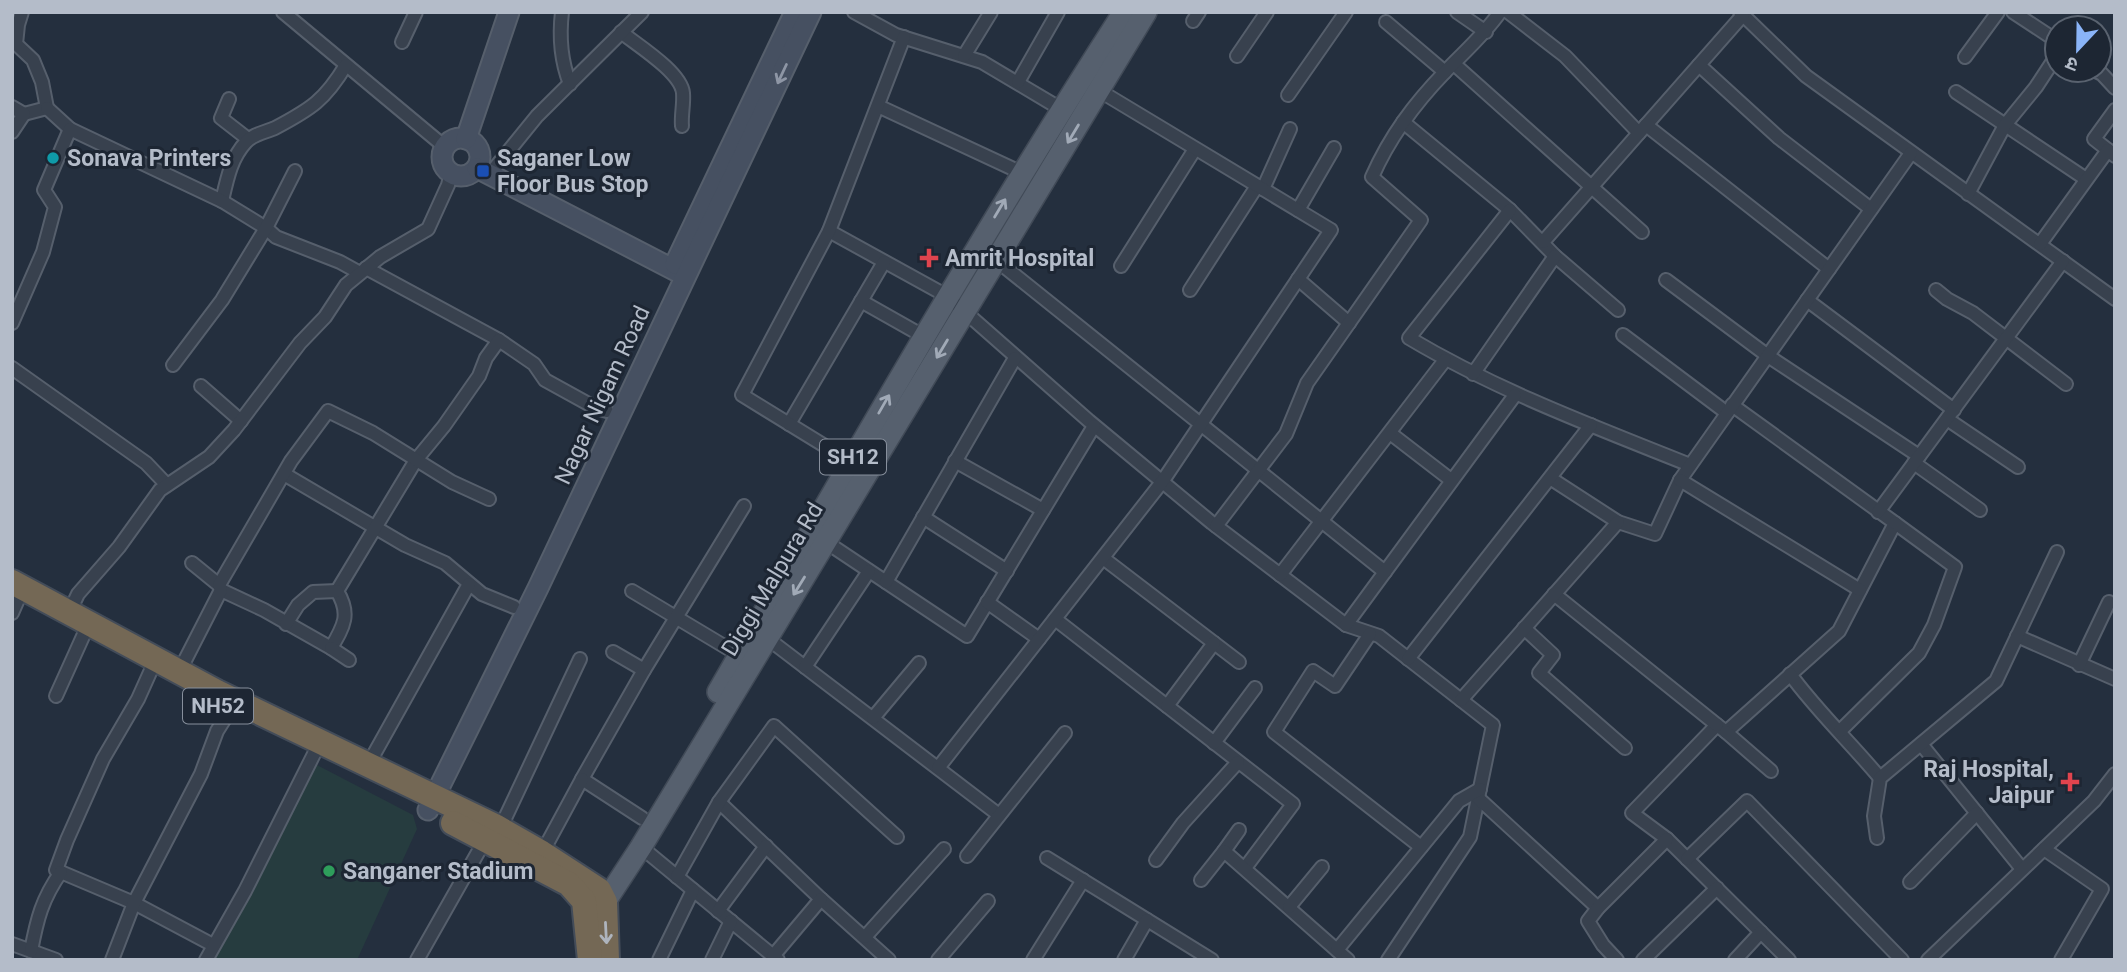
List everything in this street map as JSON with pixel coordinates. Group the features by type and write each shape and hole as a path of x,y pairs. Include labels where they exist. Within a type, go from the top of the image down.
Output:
{"highway":[{"name":"NH52","path":"16,595 76,623 153,665 229,712 314,754 427,801 492,834 541,853 593,901"},
{"name":"NH52","path":"153,665 179,672 368,765 427,801"},
{"name":"NH52","path":"492,834 593,901"},
{"path":"590,960 593,901"},
{"path":"593,901 607,960"}],"main road":[{"name":"Diggi Malpura Rd","path":"593,901 641,847 965,312 1090,85 1124,12"},
{"name":"Diggi Malpura Rd","path":"593,901 923,336 1022,173 1062,109 1090,85 1146,12"}],"street":[{"path":"22,12 16,44 33,60 42,82 47,108 70,130 222,201 275,237 363,271 499,340 534,364 545,380 594,407 607,411"},
{"path":"283,12 445,147"},
{"path":"402,42 416,12"},
{"path":"467,139 509,12"},
{"path":"562,12 561,53 570,84"},
{"path":"483,171 480,153 467,139 457,139 445,147 442,161 451,173 465,176 483,171 642,12"},
{"name":"Nagar Nigam Road","path":"427,801 538,588 795,12"},
{"name":"Nagar Nigam Road","path":"427,801 514,607 607,411 811,12"},
{"path":"854,12 904,37 982,62 1062,109"},
{"path":"964,56 991,12"},
{"path":"1018,82 1058,12"},
{"path":"1237,56 1267,12"},
{"path":"1288,95 1346,12"},
{"path":"1457,12 1486,32"},
{"path":"1216,526 1286,434 1307,383 1421,220 1372,177 1395,131 1449,68 1486,32 1500,12"},
{"path":"1508,12 1565,56 1643,129 1829,268"},
{"path":"1965,57 1998,12"},
{"path":"2012,12 2043,32"},
{"path":"1543,242 1742,14 1806,76 2115,299"},
{"path":"1386,22 1449,68 1642,232"},
{"path":"621,32 679,82 683,93 682,127"},
{"path":"850,462 742,396 829,231 904,37"},
{"path":"222,201 227,175 235,156 248,139 273,129 321,100 332,89 346,65"},
{"path":"1699,65 1779,138 1871,209"},
{"path":"1968,194 2005,125 2025,103 2043,76"},
{"path":"938,768 1162,482 1331,230 1090,85"},
{"path":"1956,92 2086,179"},
{"path":"229,99 221,118 248,139"},
{"path":"878,106 1022,173"},
{"path":"12,132 18,111 47,108"},
{"path":"2040,244 2086,179 2111,153 2094,139 2115,110"},
{"path":"1403,122 1510,210 1555,256 1618,310"},
{"path":"1190,290 1260,188 1290,129"},
{"path":"12,323 47,241 55,206 44,190 70,130"},
{"path":"1298,210 1334,148"},
{"path":"1121,266 1195,149"},
{"path":"1550,478 1618,522 1655,534 1680,480 1690,465 1911,153"},
{"path":"173,365 222,300 295,171"},
{"path":"483,171 679,272"},
{"path":"56,696 76,623 78,594 119,547 160,490 209,457 241,421 300,343 325,317 346,285 380,257 428,229 451,173"},
{"path":"1510,210 1409,338 1445,360 1515,395 1690,465"},
{"path":"829,231 947,296 1094,426 1216,526 1346,625 1379,636 1493,725 1469,837 1388,960"},
{"path":"1473,374 1555,256"},
{"path":"996,260 1385,572"},
{"path":"1878,512 2063,261"},
{"path":"789,425 884,262"},
{"path":"1298,279 1349,323"},
{"path":"1666,280 1768,356 1917,460 1980,510"},
{"path":"1936,290 2007,338 2066,384"},
{"path":"1807,300 2018,467"},
{"path":"861,301 923,336"},
{"path":"1623,335 1955,567 1934,625 1919,653 1840,732"},
{"path":"337,591 416,460 479,376 486,358 499,340"},
{"path":"886,582 1015,358"},
{"path":"1280,575 1445,360"},
{"path":"12,368 146,463 167,485"},
{"path":"201,386 241,421"},
{"path":"1346,625 1515,395"},
{"path":"179,672 220,587 284,474 328,411 373,433 452,482 489,499"},
{"path":"1408,659 1591,425"},
{"path":"825,542 967,636 1094,426"},
{"path":"1390,433 1451,480"},
{"path":"955,461 1043,510"},
{"path":"284,474 405,545 445,563 482,594 514,607"},
{"path":"1680,480 1860,590"},
{"path":"541,853 644,670 744,506"},
{"path":"923,517 1007,571"},
{"path":"1461,700 1618,522"},
{"path":"1789,960 1667,839 1632,813 1722,729 1839,631 1895,523"},
{"path":"1877,838 1874,816 1880,778 1996,681 2057,552"},
{"path":"1102,558 1239,662"},
{"path":"192,563 220,587 349,660"},
{"path":"805,667 869,571"},
{"path":"368,765 469,584"},
{"path":"286,624 298,605 313,592 337,591"},
{"path":"331,648 344,625 345,604 337,591"},
{"path":"632,591 739,655"},
{"path":"1554,594 1771,771"},
{"path":"987,602 1040,639"},
{"path":"2079,665 2109,602"},
{"path":"1055,619 1293,804 1245,868"},
{"path":"1524,628 1553,655 1539,673 1625,748"},
{"path":"1370,634 1335,686 1313,671 1274,732 1421,847"},
{"path":"2017,636 2115,679"},
{"path":"767,638 999,815"},
{"path":"1167,706 1214,643"},
{"path":"613,652 644,670"},
{"path":"417,960 492,834 580,659"},
{"path":"873,718 919,663"},
{"path":"153,665 138,699 103,759 71,829 56,870 134,903 213,945"},
{"path":"1790,674 1807,698 1880,778"},
{"path":"1214,743 1255,688"},
{"path":"112,960 134,903 201,774 217,731 229,712"},
{"path":"677,877 719,802 775,726 897,837"},
{"path":"967,856 1065,733"},
{"path":"1921,744 2022,869"},
{"path":"206,960 245,891 314,754"},
{"path":"1156,860 1183,822 1238,762"},
{"path":"1928,960 2094,801 2115,774"},
{"path":"582,779 642,818"},
{"path":"1337,950 1459,801 1479,793"},
{"path":"1479,793 1598,908"},
{"path":"719,802 889,960"},
{"path":"1687,859 1747,802 1902,960"},
{"path":"1910,882 1977,813"},
{"path":"1201,880 1240,830"},
{"path":"1617,960 1603,945 1588,921 1667,839"},
{"path":"718,911 766,846"},
{"path":"641,847 775,958 821,899"},
{"path":"865,937 944,849"},
{"path":"2044,849 2102,889 2061,960"},
{"path":"1224,851 1348,960"},
{"path":"1047,858 1212,960"},
{"path":"1289,907 1322,867"},
{"path":"31,951 37,918 47,892 61,872"},
{"path":"1033,960 1083,880"},
{"path":"1643,960 1717,888"},
{"path":"659,960 693,890"},
{"path":"937,960 988,901"},
{"path":"1124,960 1147,920"},
{"path":"712,960 731,921"},
{"path":"1735,960 1761,932"},
{"path":"12,944 56,960"}],"green space":[{"name":"Sanganer Stadium","path":"315,764 413,815 417,829 357,960 214,960"}],"place":[{"name":"Sonava Printers","path":"53,158"},
{"name":"Saganer Low Floor Bus Stop","path":"483,171"},
{"name":"Amrit Hospital","path":"929,258"},
{"name":"Raj Hospital, Jaipur","path":"2070,782"},
{"name":"Sanganer Stadium","path":"329,871"}]}
